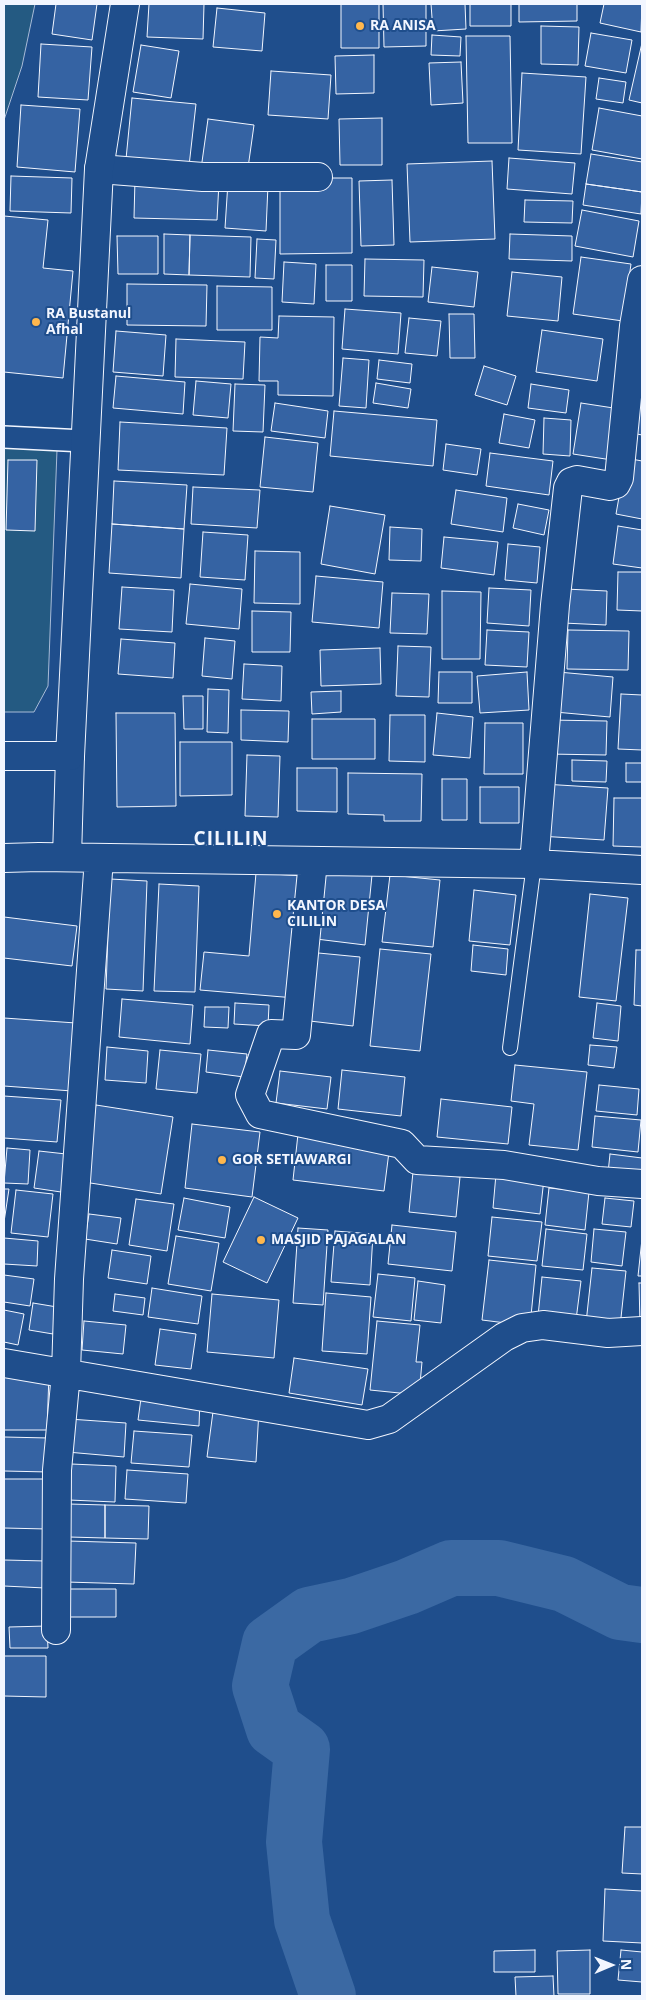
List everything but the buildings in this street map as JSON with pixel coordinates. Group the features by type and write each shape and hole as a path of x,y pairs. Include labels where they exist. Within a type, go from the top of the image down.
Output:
{"street":[{"path":"67,857 84,441 98,169 125,4"},
{"path":"98,169 203,177 318,177"},
{"path":"534,864 555,604 568,488 571,482 578,480 610,486 616,484 619,478 634,326 642,280"},
{"path":"4,437 84,441"},
{"path":"4,756 70,756"},
{"path":"4,858 67,857 534,864 642,870"},
{"path":"56,1630 57,1470 66,1373 70,1269 99,858"},
{"path":"313,861 296,1035 271,1034 250,1095 260,1114 402,1144 416,1160 504,1165 598,1181 642,1184"},
{"path":"4,1363 368,1425 389,1419 504,1337 522,1328 543,1325 608,1333 642,1331"}],"lane":[{"path":"510,1048 534,864"}],"shaded area":[{"path":"4,4 35,4 22,66 4,120"},
{"path":"4,448 57,450 48,686 34,712 4,712"}],"waterway":[{"path":"328,1996 302,1920 294,1842 302,1749 274,1729 260,1686 270,1643 309,1615 351,1606 407,1587 451,1568 499,1568 564,1584 620,1612 642,1615"}],"place":[{"name":"RA ANISA","path":"360,26"},
{"name":"RA Bustanul Afhal","path":"36,322"},
{"name":"KANTOR DESA CILILIN","path":"277,914"},
{"name":"GOR SETIAWARGI","path":"222,1160"},
{"name":"MASJID PAJAGALAN","path":"261,1240"}],"district":[{"name":"CILILIN","path":"231,840"}]}
